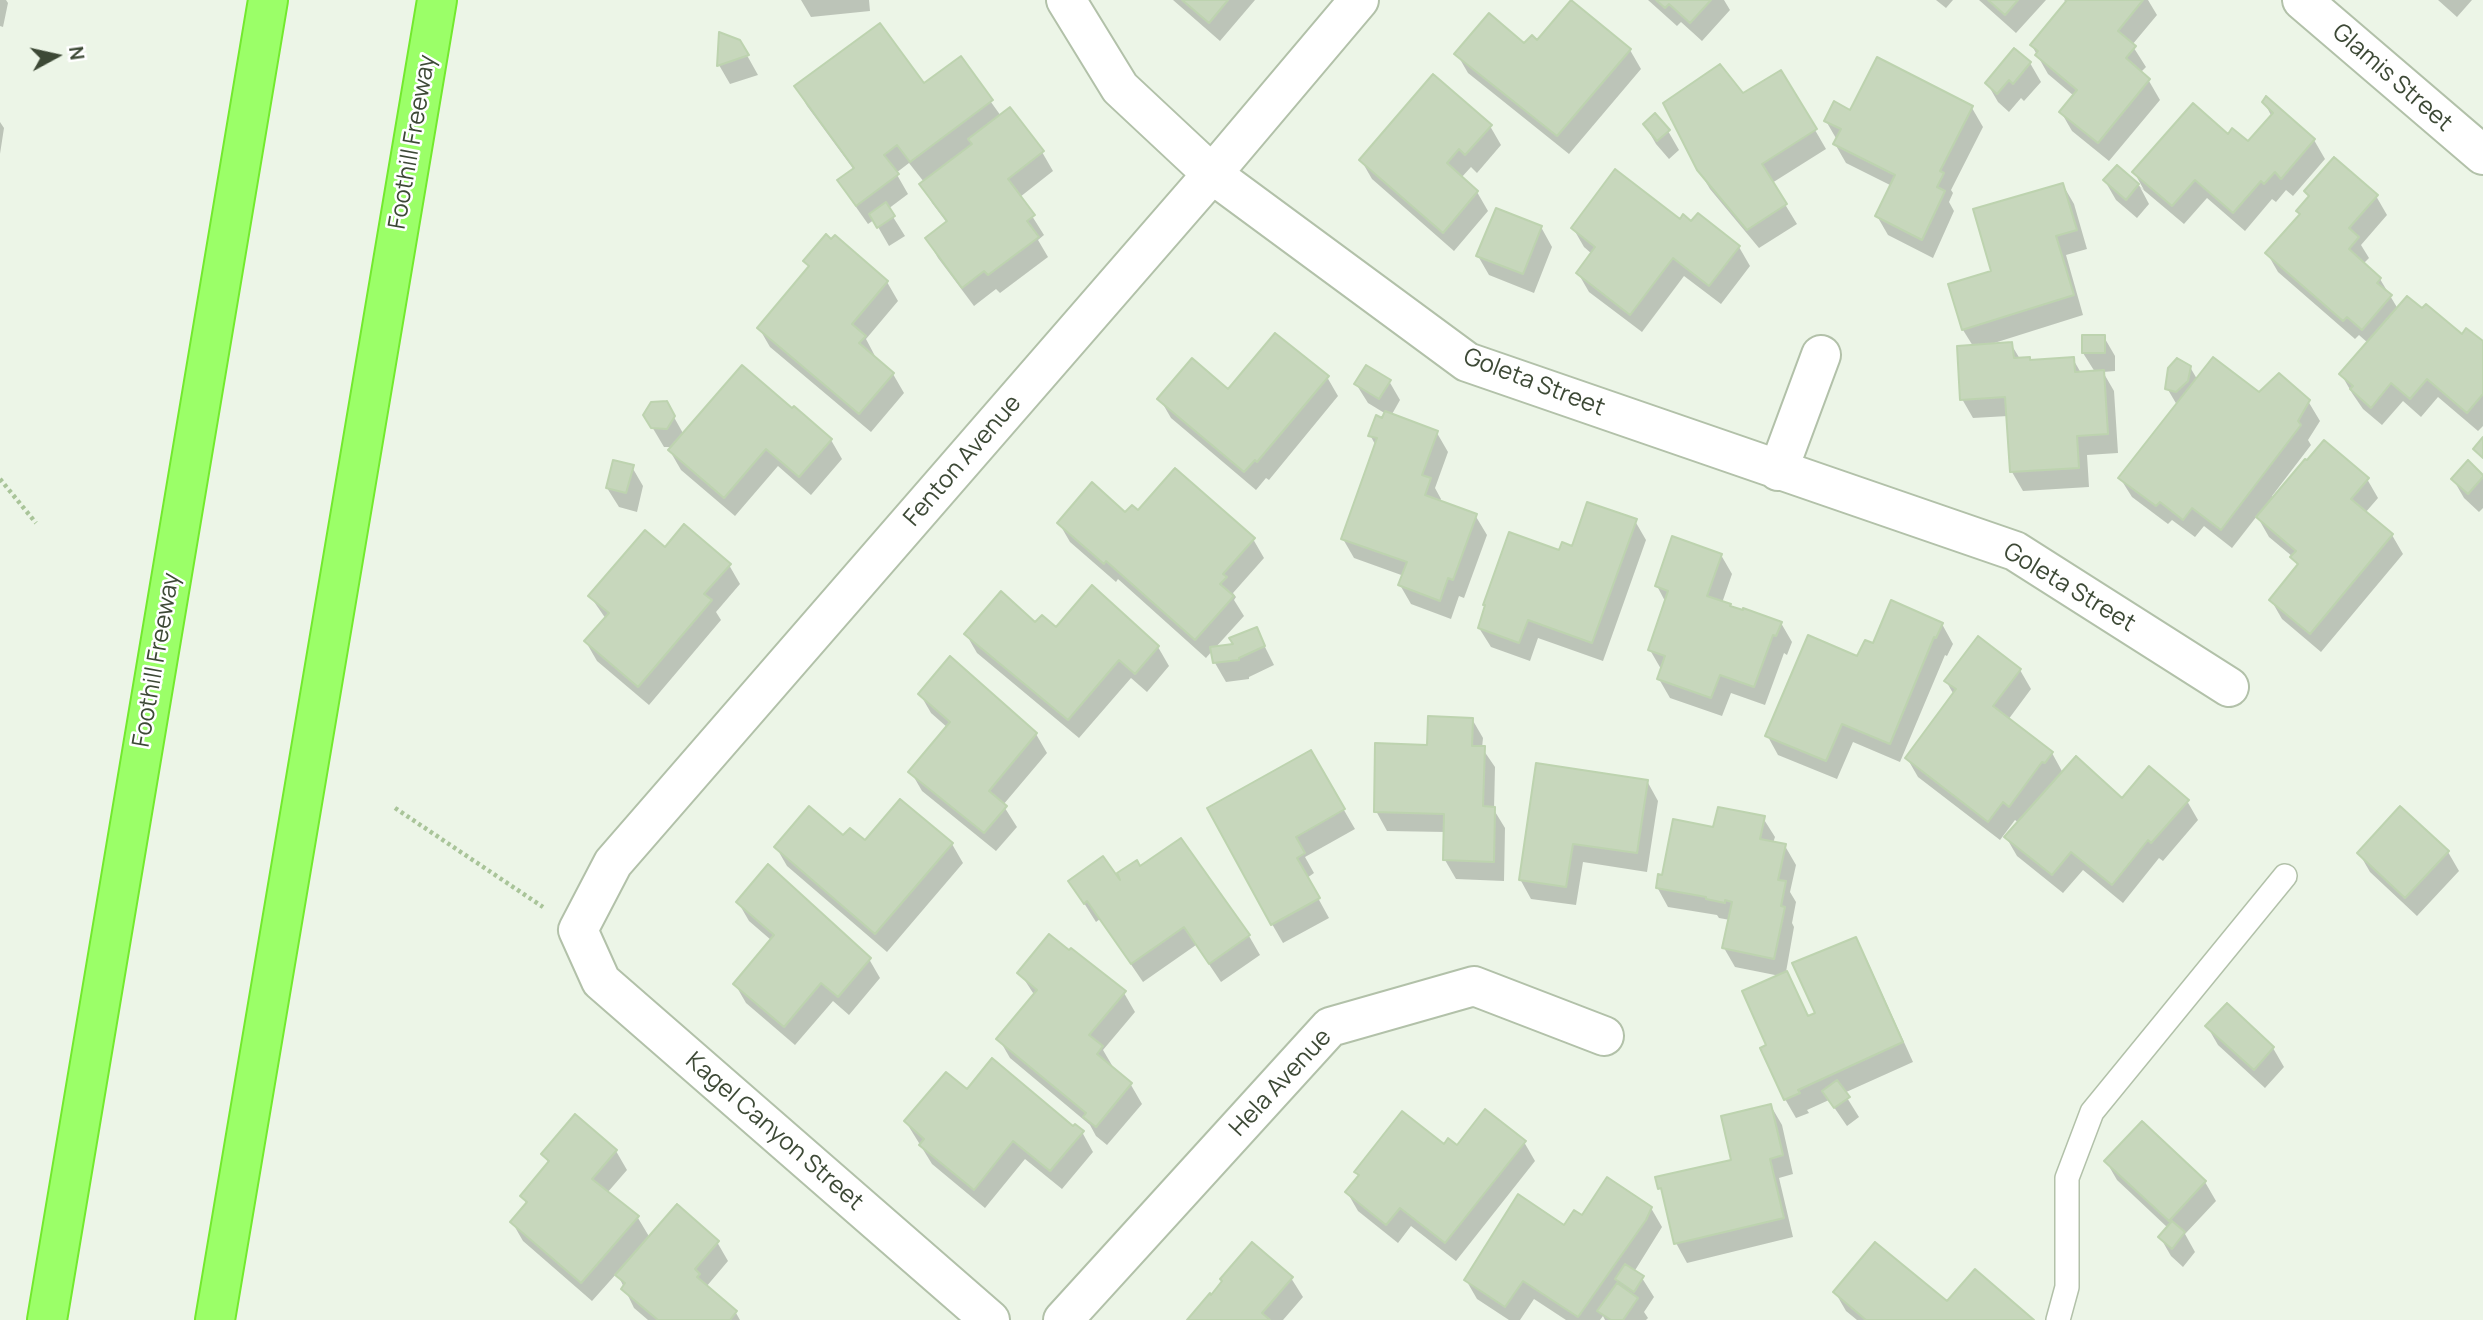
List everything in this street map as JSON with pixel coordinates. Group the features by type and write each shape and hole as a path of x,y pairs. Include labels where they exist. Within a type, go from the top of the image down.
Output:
{"highway":[{"name":"Foothill Freeway","path":"47,1320 268,0"},
{"name":"Foothill Freeway","path":"215,1320 437,0"},
{"path":"27,1320 55,1267"}],"street":[{"name":"Goleta Street","path":"1066,0 1120,88 1212,174 1466,362 2015,551 2229,687"},
{"name":"Fenton Avenue","path":"578,930 614,863 1212,174 1359,0"},
{"name":"Glamis Street","path":"2302,0 2483,155"},
{"path":"1778,471 1821,355"},
{"name":"Kagel Canyon Street","path":"578,930 601,981 989,1320"},
{"name":"Hela Avenue","path":"1063,1320 1330,1027 1474,986 1604,1036"}],"lane":[{"path":"2058,1320 2067,1287 2067,1178 2092,1112 2285,876"}],"path":[{"path":"0,479 36,523"},
{"path":"396,808 578,930"}],"building":[{"path":"1182,0 1228,0 1209,23"},
{"path":"1571,0 1631,49 1557,136 1454,54 1489,13 1524,43 1532,35 1537,40"},
{"path":"1656,0 1711,0 1690,23 1669,4 1665,8"},
{"path":"1988,0 2018,0 2005,15"},
{"path":"2067,0 2143,0 2118,31 2136,46 2126,58 2150,79 2098,143 2059,112 2077,90 2035,55 2038,51 2030,45"},
{"path":"880,23 924,83 961,56 993,100 910,162 897,145 884,155 899,174 856,206 837,180 854,168 794,86"},
{"path":"719,32 740,40 749,55 717,66"},
{"path":"2014,48 2031,62 2013,84 2009,80 1997,94 1985,83"},
{"path":"1877,57 1973,106 1940,171 1944,173 1937,187 1945,191 1922,240 1875,216 1895,175 1833,144 1841,129 1824,121 1834,101 1850,110"},
{"path":"1720,64 1743,93 1781,70 1817,129 1762,164 1787,204 1747,230 1697,170 1663,103"},
{"path":"1433,74 1492,125 1465,155 1459,149 1447,163 1478,191 1443,233 1359,160"},
{"path":"2266,96 2315,139 2281,179 2275,172 2264,184 2261,181 2233,213 2195,180 2172,206 2132,172 2193,103 2228,134 2232,128 2248,141 2273,113 2262,102"},
{"path":"1010,107 1044,151 1008,179 1035,215 1027,221 1039,237 988,275 984,271 962,288 925,238 947,221 919,184 972,144 968,139"},
{"path":"1655,113 1670,130 1657,141 1643,124"},
{"path":"2334,157 2378,195 2349,228 2359,237 2349,249 2381,278 2377,283 2392,295 2362,330 2347,317 2343,321 2265,253 2300,214 2296,211 2309,196 2304,191"},
{"path":"2117,165 2139,184 2126,200 2103,180"},
{"path":"1615,169 1680,219 1683,214 1691,221 1698,213 1740,246 1709,286 1673,258 1630,315 1576,273 1595,247 1571,228"},
{"path":"2063,183 2077,230 2056,236 2074,295 1962,330 1948,284 1991,271 1973,209"},
{"path":"886,202 895,216 877,228 869,214"},
{"path":"1496,208 1542,226 1523,274 1476,256"},
{"path":"826,234 831,239 835,235 888,281 852,324 866,336 859,343 894,373 859,414 757,328 809,266 803,261"},
{"path":"2407,296 2422,308 2426,304 2462,334 2466,328 2483,341 2483,394 2467,413 2427,379 2410,399 2391,383 2371,408 2350,389 2353,386 2339,374"},
{"path":"1275,333 1329,376 1257,462 1255,460 1244,472 1157,399 1192,358 1228,389"},
{"path":"2082,335 2105,335 2105,353 2082,353"},
{"path":"2012,342 2014,358 2030,357 2030,360 2074,357 2075,372 2104,370 2108,434 2077,436 2079,468 2010,472 2005,397 1960,400 1957,346"},
{"path":"2213,357 2259,392 2279,373 2310,400 2298,421 2301,425 2221,530 2192,508 2183,520 2160,502 2156,506 2118,478"},
{"path":"2177,358 2191,366 2188,381 2176,392 2165,389 2168,368"},
{"path":"742,365 832,439 799,477 766,449 724,498 668,450"},
{"path":"1366,365 1391,380 1379,399 1354,384"},
{"path":"667,401 675,416 667,429 651,428 643,415 651,402"},
{"path":"1385,411 1438,431 1422,475 1431,478 1425,495 1477,514 1453,580 1448,578 1440,601 1398,585 1407,562 1341,539 1377,438 1368,436 1376,415 1382,418"},
{"path":"2483,437 2483,458 2473,449"},
{"path":"2324,440 2369,478 2351,499 2393,534 2310,634 2269,600 2298,564 2290,557 2296,551 2256,517"},
{"path":"613,460 634,465 626,493 606,488"},
{"path":"2468,460 2483,477 2468,494 2451,479"},
{"path":"1175,468 1255,538 1223,574 1227,577 1220,584 1234,596 1195,640 1106,561 1104,564 1057,523 1092,482 1125,512 1132,505 1138,510"},
{"path":"1587,502 1637,519 1592,643 1528,620 1519,643 1478,628 1483,605 1509,532 1559,550 1562,542 1572,546"},
{"path":"684,524 731,564 704,594 712,600 638,687 584,641 609,613 588,596 645,530 665,547"},
{"path":"1672,536 1722,554 1707,596 1782,622 1776,636 1773,635 1754,687 1720,675 1711,698 1657,679 1665,656 1648,650 1668,591 1655,586"},
{"path":"1092,585 1159,646 1135,674 1119,660 1068,720 964,634 1001,591 1035,622 1042,615 1056,627"},
{"path":"1891,600 1943,623 1936,638 1934,637 1890,744 1842,724 1826,761 1765,736 1808,635 1857,656 1865,640 1873,643"},
{"path":"1257,627 1265,646 1239,660 1213,663 1210,647 1233,644 1229,638"},
{"path":"1978,636 2021,669 1993,706 2053,752 2045,763 2042,762 2009,807 2003,802 1988,822 1905,758 1956,689 1944,681"},
{"path":"950,656 1037,733 989,791 1007,806 984,833 908,772 950,722 918,694"},
{"path":"1428,716 1473,718 1472,746 1485,746 1483,806 1495,807 1494,862 1443,860 1444,814 1374,812 1375,743 1427,745"},
{"path":"1311,750 1345,809 1296,837 1305,853 1297,858 1320,898 1271,925 1207,808"},
{"path":"2076,756 2122,798 2149,766 2189,800 2151,843 2148,840 2112,885 2071,852 2052,875 2004,837"},
{"path":"1536,763 1648,780 1637,853 1573,844 1566,887 1519,880"},
{"path":"900,799 953,843 875,934 774,847 809,806 843,835 850,828 865,840"},
{"path":"2400,806 2449,851 2405,898 2357,853"},
{"path":"1718,807 1765,816 1760,839 1786,844 1778,880 1786,881 1781,906 1785,907 1774,959 1722,948 1732,902 1725,900 1725,903 1656,888 1658,874 1662,875 1673,819 1713,827"},
{"path":"1181,838 1250,935 1209,964 1184,927 1131,964 1087,901 1084,904 1068,881 1103,856 1120,880 1117,873 1137,860 1140,866"},
{"path":"768,864 871,958 838,997 821,983 784,1027 733,984 774,935 736,902"},
{"path":"1049,934 1126,991 1089,1035 1103,1046 1097,1054 1132,1083 1096,1127 1083,1117 1086,1113 996,1039 1037,990 1017,973"},
{"path":"1856,937 1903,1042 1798,1090 1800,1093 1784,1100 1760,1048 1766,1045 1742,991 1787,971 1808,1016 1815,1013 1792,963"},
{"path":"2227,1003 2274,1047 2254,1070 2205,1026"},
{"path":"992,1058 1073,1126 1075,1124 1084,1131 1050,1171 1013,1141 974,1190 919,1145 924,1139 904,1121 946,1072 967,1089"},
{"path":"1837,1080 1850,1097 1834,1108 1822,1091"},
{"path":"1771,1104 1783,1155 1770,1159 1784,1218 1674,1244 1661,1188 1658,1189 1655,1177 1731,1160 1721,1116"},
{"path":"1485,1109 1526,1141 1445,1243 1400,1208 1386,1225 1345,1192 1359,1175 1354,1172 1402,1111 1444,1144 1448,1138 1457,1145"},
{"path":"575,1114 617,1150 592,1179 639,1216 581,1283 510,1222 527,1202 520,1196 549,1161 541,1154"},
{"path":"2142,1121 2206,1181 2169,1221 2104,1161"},
{"path":"1607,1177 1652,1207 1646,1220 1578,1317 1523,1281 1505,1307 1464,1280 1518,1194 1564,1225 1574,1210 1582,1215"},
{"path":"677,1204 719,1241 695,1269 700,1274 697,1277 737,1311 730,1320 658,1320 621,1289 625,1283 615,1275"},
{"path":"2172,1221 2185,1232 2172,1249 2158,1237"},
{"path":"1252,1242 1293,1277 1262,1313 1270,1320 1187,1320 1210,1293 1211,1295 1222,1281 1220,1279"},
{"path":"1875,1242 1947,1301 1975,1269 2034,1320 1866,1320 1833,1292"},
{"path":"1625,1264 1644,1276 1634,1292 1615,1279"},
{"path":"1617,1283 1638,1298 1623,1320 1611,1320 1597,1311"}]}
